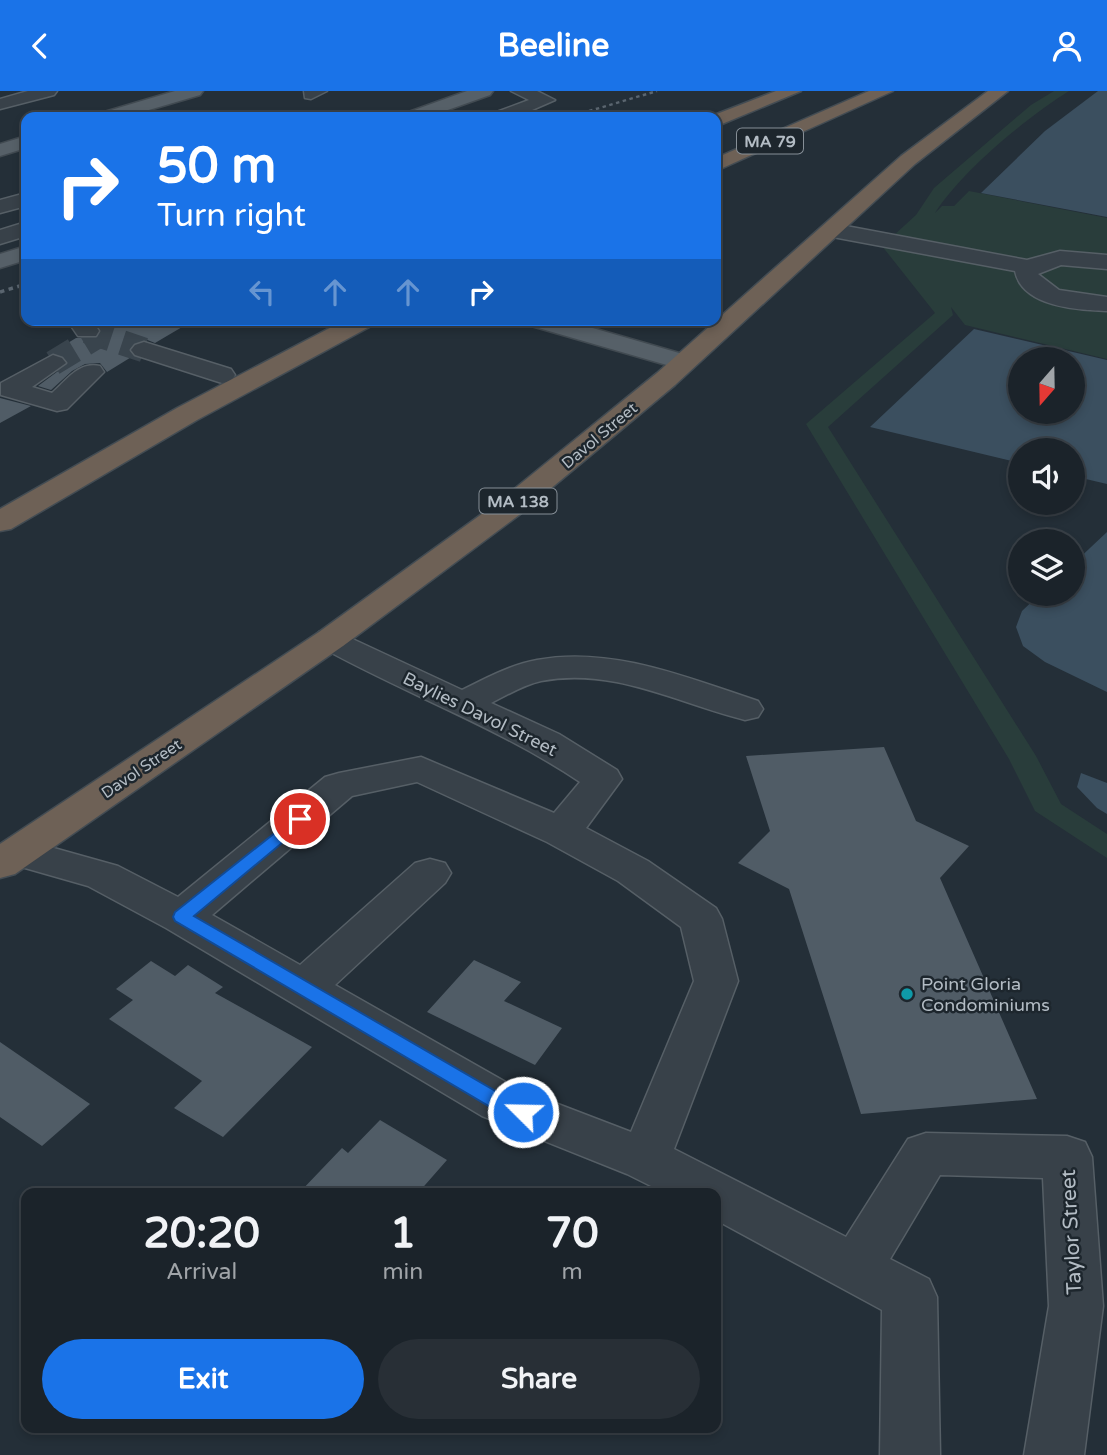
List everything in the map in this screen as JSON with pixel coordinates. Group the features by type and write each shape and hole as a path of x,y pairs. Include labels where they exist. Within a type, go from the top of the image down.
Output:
{"highway":[{"path":"721,118 792,91"},
{"name":"MA 79","path":"721,163 884,91"},
{"name":"Davol Street","path":"9,858 331,639 517,502 684,362 930,142 999,91"},
{"path":"1,519 187,414 353,326"}],"main road":[{"path":"124,112 194,91"},
{"path":"426,112 484,91"},
{"path":"0,149 21,143"},
{"path":"0,261 21,255"},
{"path":"558,326 684,362"}],"street":[{"path":"0,104 48,91"},
{"path":"514,112 547,100 520,91"},
{"path":"0,207 21,201"},
{"path":"830,230 1028,267 1060,258 1107,262"},
{"path":"0,237 21,231"},
{"path":"1028,267 1026,274 1038,289 1068,300 1107,304"},
{"path":"144,350 222,375"},
{"path":"53,363 10,389 57,403 91,372"},
{"name":"Baylies Davol Street","path":"331,639 384,668 546,742 603,779 561,832"},
{"path":"463,703 534,671 576,666 663,681 745,709"},
{"path":"181,917 340,786 421,769 561,832 633,871 701,919 716,981 646,1159"},
{"path":"9,858 103,876 181,917 499,1102 646,1159 702,1188"},
{"path":"303,988 430,873"},
{"name":"Taylor Street","path":"856,1268 926,1154 1067,1157 1076,1306 1054,1455"},
{"path":"721,1198 910,1297 909,1455"}],"green space":[{"path":"1054,91 1069,91 996,146 961,180 935,213 942,206 954,206 969,191 1107,218 1107,359 1085,354 1085,347 1057,347 965,325 951,307 953,315 828,427 1036,756 1061,804 1107,834 1107,858 1035,811 1009,759 806,424 935,313 882,246 916,215 934,188 1031,105"}],"water":[{"path":"1098,91 1107,91 1107,217 981,193 1045,131"},
{"path":"974,329 1051,347 1008,347 1008,424 1085,424 1085,355 1107,360 1107,484 1085,479 1085,438 1008,438 1008,460 870,427"},
{"path":"1107,532 1107,692 1045,662 1023,646 1016,627 1022,611 1027,606 1085,606 1085,553"},
{"path":"1081,773 1107,783 1107,814 1097,808 1077,787"}],"building":[{"path":"99,326 184,326 155,343 145,339 134,343 128,350 133,356 107,372 100,363 85,364 72,371 51,390 38,386 69,363 63,356 54,353 48,355 76,338 98,337 101,330"},
{"path":"0,398 31,406 0,423"},
{"name":"Point Gloria Condominiums","path":"884,747 916,821 969,846 940,878 1037,1099 861,1114 789,889 738,863 770,831 746,756"},
{"path":"474,960 521,982 504,1001 562,1028 535,1065 427,1012"},
{"path":"151,961 175,976 188,965 223,987 215,993 312,1047 223,1137 174,1108 202,1081 109,1019 133,1000 116,989"},
{"path":"0,1042 90,1104 42,1146 0,1117"},
{"path":"380,1120 447,1160 422,1188 304,1188 342,1148 348,1153"}],"tunnel":[{"path":"87,331 99,335"},
{"path":"53,363 99,335"},
{"path":"99,335 144,350"}],"railway":[{"path":"586,112 657,91"},
{"path":"0,292 21,286"}],"place":[{"name":"Point Gloria Condominiums","path":"907,994"}],"route":[{"path":"300,819 181,917 499,1102 523,1112"}]}
